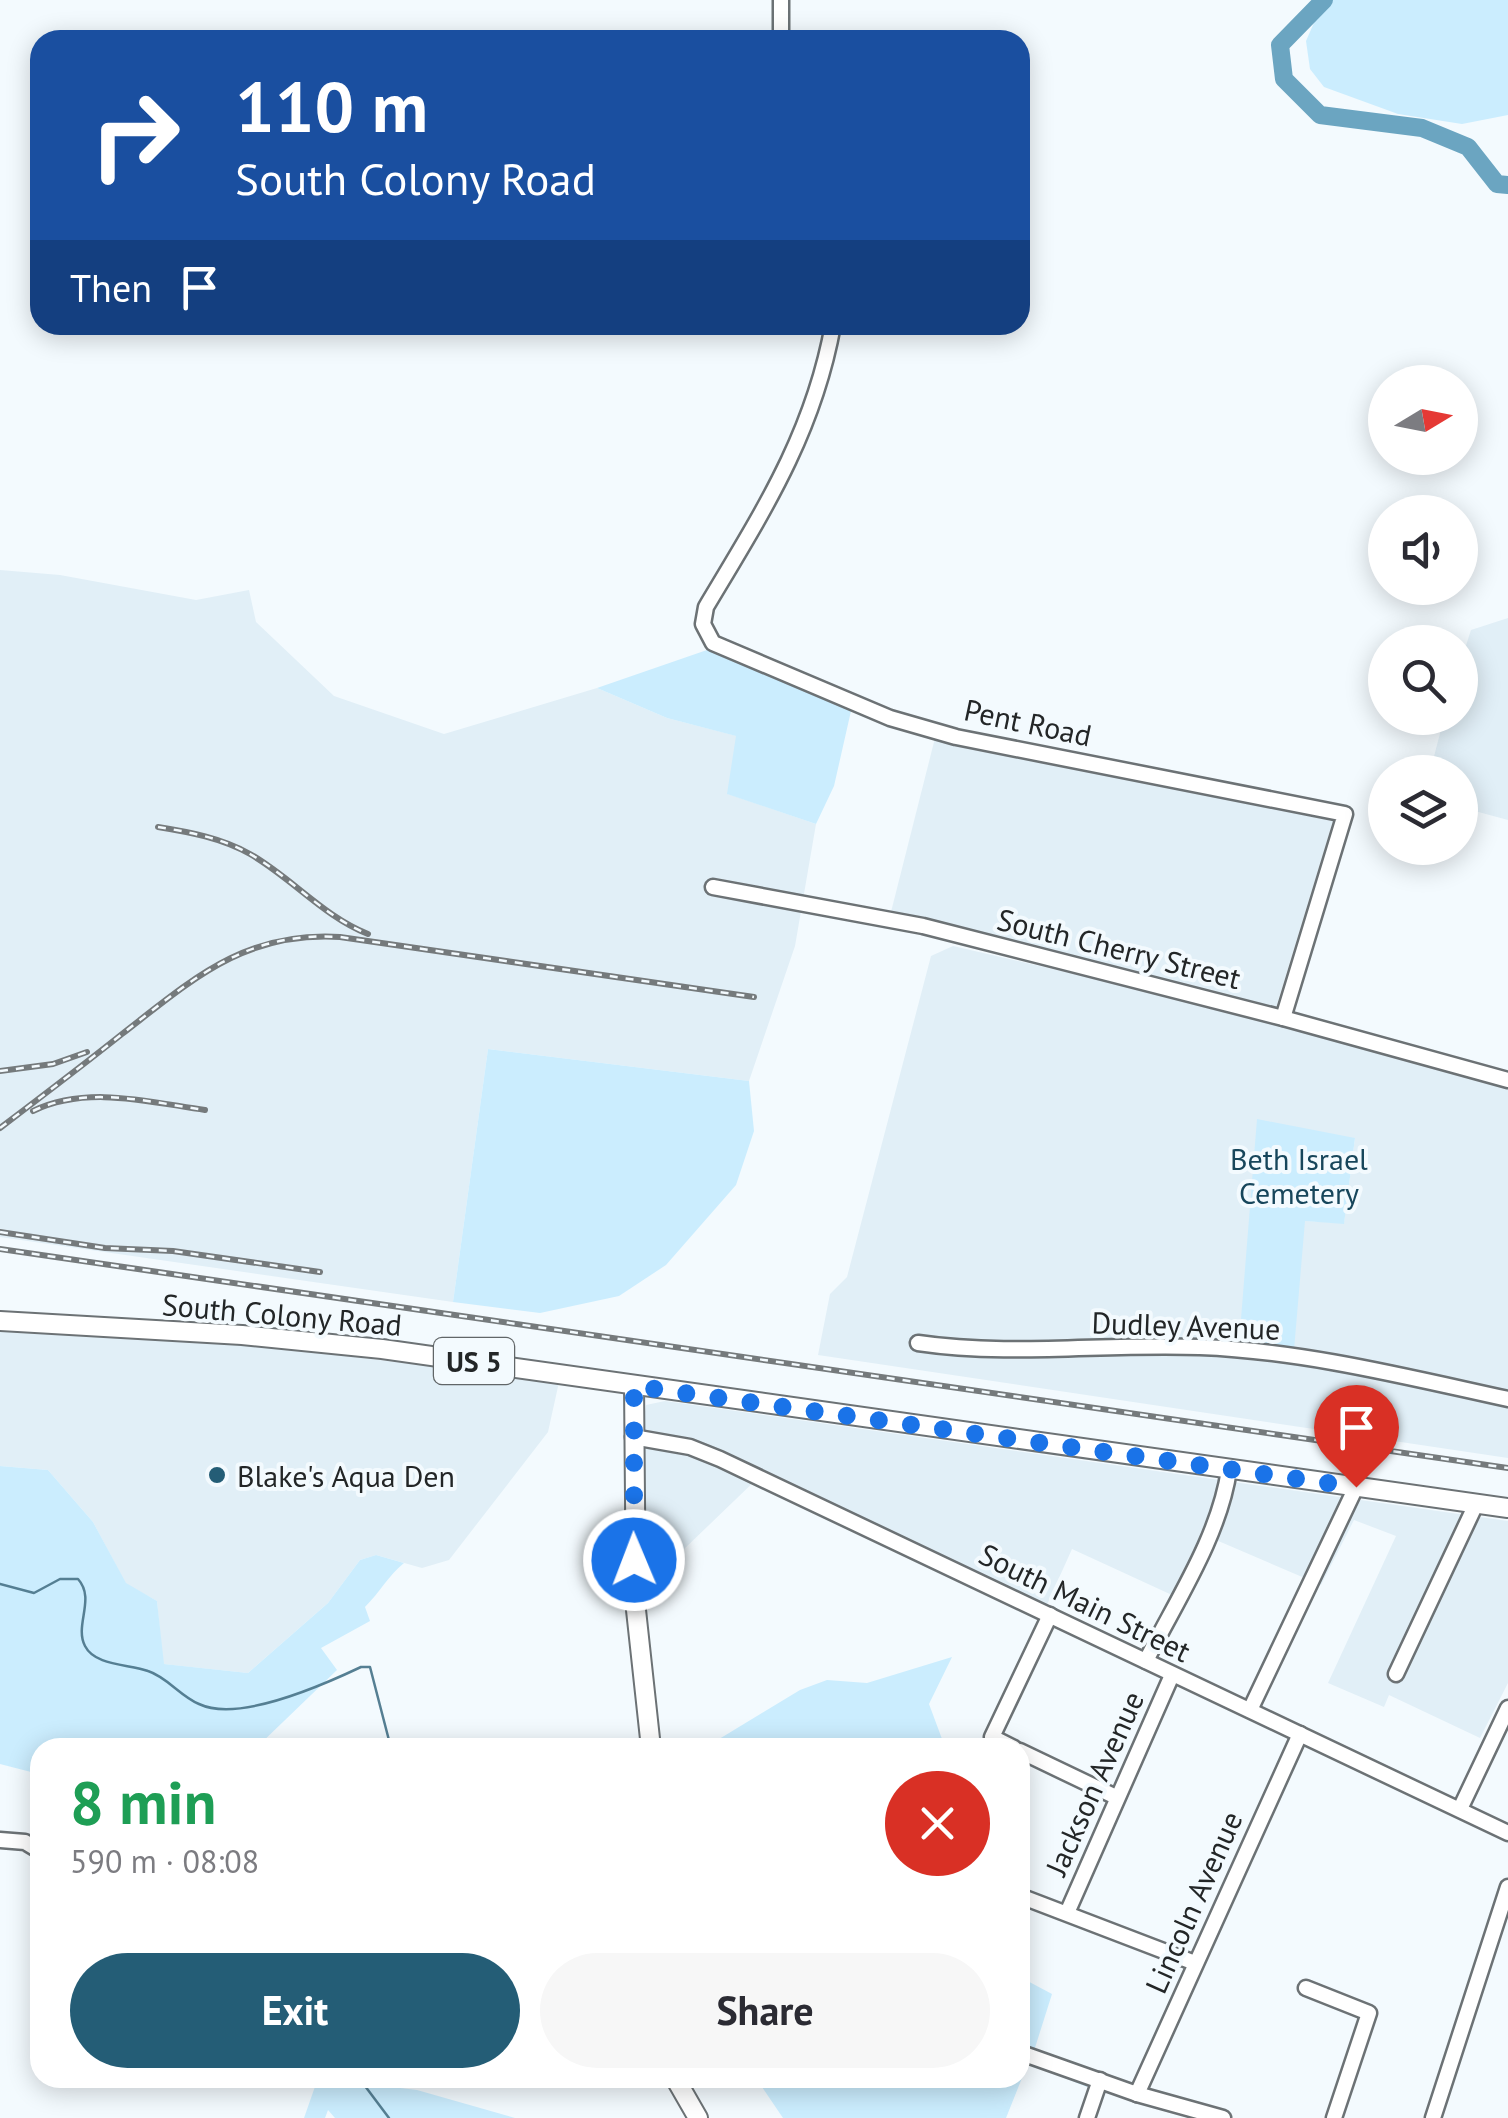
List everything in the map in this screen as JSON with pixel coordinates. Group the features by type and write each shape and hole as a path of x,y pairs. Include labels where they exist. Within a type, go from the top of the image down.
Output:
{"main road":[{"name":"South Colony Road","path":"0,1321 290,1338 391,1350 1508,1508"},
{"path":"634,1386 636,1610 651,1738"},
{"path":"681,2088 698,2118"}],"street":[{"path":"781,0 781,30"},
{"name":"Pent Road","path":"831,335 821,381 799,444 706,607 703,624 713,643 890,718 956,737 1344,814 1283,1018"},
{"name":"South Cherry Street","path":"713,887 923,926 1508,1080"},
{"name":"Dudley Avenue","path":"918,1343 1002,1350 1204,1346 1339,1364 1508,1399"},
{"name":"South Main Street","path":"634,1437 690,1447 720,1460 1508,1833"},
{"path":"1146,1661 1208,1536 1229,1470"},
{"path":"1250,1710 1356,1487"},
{"path":"1396,1674 1476,1504"},
{"path":"994,1738 1050,1615"},
{"name":"Jackson Avenue","path":"1067,1914 1172,1675"},
{"path":"1460,1809 1508,1708"},
{"name":"Lincoln Avenue","path":"1137,2094 1300,1734"},
{"path":"1030,1755 1116,1797"},
{"path":"0,1840 30,1845"},
{"path":"1433,2118 1508,1887"},
{"path":"1030,1900 1195,1963"},
{"path":"1306,1988 1369,2013 1334,2118"},
{"path":"1030,2056 1137,2094 1223,2118"},
{"path":"1087,2118 1100,2080"}],"shaded area":[{"path":"0,570 60,575 196,600 249,590 256,622 334,696 444,734 597,688 667,718 737,736 728,794 816,824 795,946 749,1081 488,1049 453,1302 0,1237"},
{"path":"1508,618 1508,820 1478,812 1478,755 1434,755 1440,735 1478,735 1478,628"},
{"path":"935,738 1333,821 1275,1011 891,912"},
{"path":"953,946 1157,993 1508,1088 1508,1458 818,1355 830,1294 847,1277 931,956","holes":["1355,1138 1344,1223 1305,1221"]},
{"path":"0,1329 248,1344 559,1382 548,1432 449,1560 422,1568 376,1555 360,1560 328,1603 248,1673 163,1664 157,1601 126,1584 93,1522 48,1470 0,1466"},
{"path":"665,1401 1508,1521 1508,1683 1480,1738 1389,1695 1384,1707 1328,1683 1396,1536 1354,1520 1321,1585 1216,1540 1185,1601 1072,1549 1045,1609 761,1475 656,1576 642,1582 638,1456 646,1405"}],"green space":[{"path":"1324,0 1508,0 1508,115 1462,124 1398,114 1324,87 1310,69 1306,41"},
{"path":"707,650 851,711 834,786 816,824 727,794 736,736 667,718 597,688"},
{"path":"488,1049 749,1081 754,1131 736,1185 666,1265 619,1296 540,1313 453,1302"},
{"name":"Beth Israel Cemetery","path":"1257,1119 1355,1138 1344,1224 1305,1221 1294,1350 1239,1344"},
{"path":"0,1466 48,1470 93,1522 126,1583 157,1601 164,1664 248,1673 328,1603 360,1560 376,1555 404,1563 365,1607 370,1621 321,1648 337,1670 266,1738 30,1738 30,1772 0,1764"},
{"path":"952,1657 929,1704 942,1738 721,1738 800,1690 827,1680 867,1683"},
{"path":"1030,1982 1052,1994 1033,2054 1094,2070 1087,2087 1030,2064"},
{"path":"314,2088 400,2088 515,2118 335,2118 328,2110 325,2118 304,2118"},
{"path":"763,2088 1018,2088 1006,2118 783,2118"}],"waterway":[{"path":"1324,0 1280,45 1284,79 1320,115 1422,128 1468,147 1497,184 1508,185"},
{"path":"0,1584 34,1593 60,1579 78,1579 85,1595 82,1638 90,1653 104,1661 155,1674 192,1701 216,1709 236,1709 281,1699 361,1667 370,1667 388,1738"},
{"path":"366,2088 389,2118"}],"railway":[{"path":"158,827 205,836 239,848 336,917 368,934"},
{"path":"0,1128 197,978 248,951 276,942 340,937 754,997"},
{"path":"0,1071 53,1064 87,1052"},
{"path":"33,1111 54,1103 96,1097 205,1110"},
{"path":"0,1232 320,1272"},
{"path":"0,1249 1508,1468"}],"place":[{"name":"Blake's Aqua Den","path":"217,1475"}],"route":[{"path":"634,1560 634,1386 1356,1487"}]}
